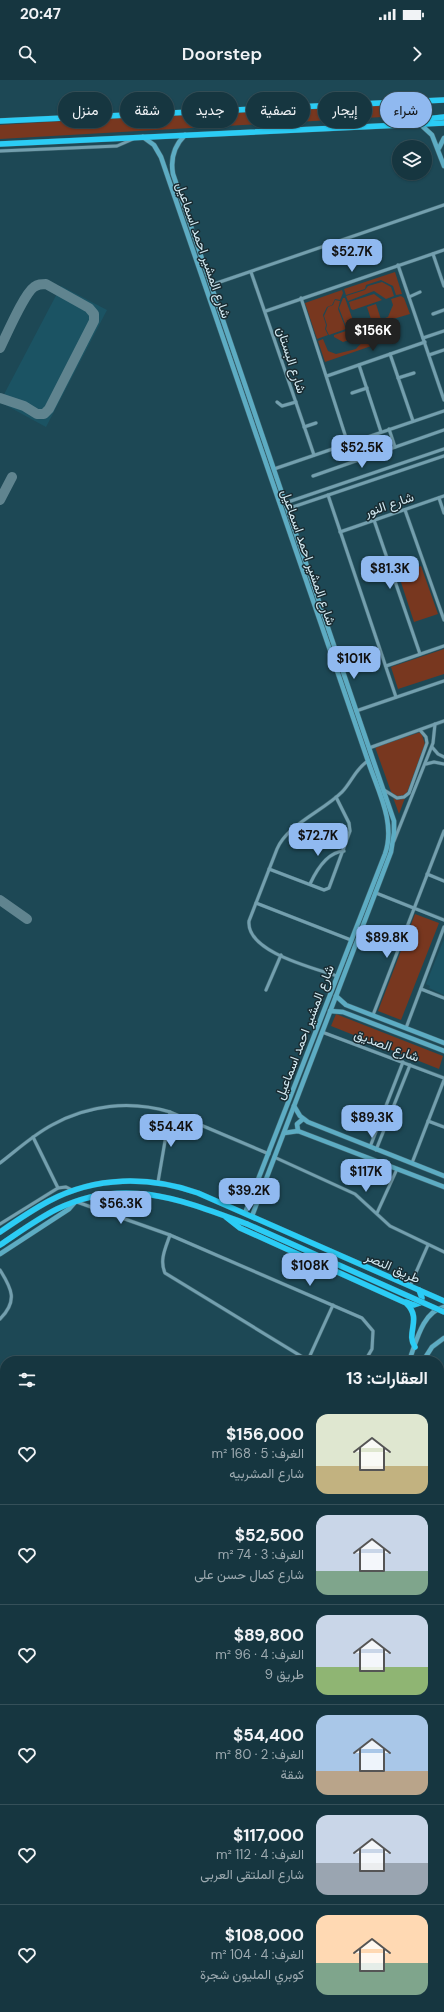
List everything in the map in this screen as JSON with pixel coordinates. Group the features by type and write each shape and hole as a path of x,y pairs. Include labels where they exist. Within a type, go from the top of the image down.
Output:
{"highway":[{"path":"0,121 444,100"},
{"path":"432,119 444,117"},
{"path":"432,124 444,123"},
{"path":"0,144 380,125"},
{"name":"طريق النصر","path":"0,1232 49,1201 74,1191 109,1182 134,1180 158,1182 198,1193 444,1301"},
{"path":"0,1245 48,1214 76,1202 115,1194 144,1194 173,1198 247,1224 444,1312"},
{"path":"226,1217 240,1228 402,1301 414,1305 419,1304 422,1298 419,1290"},
{"path":"402,1301 414,1314 415,1322 412,1341 415,1347"}],"main road":[{"path":"424,128 432,135 444,166"},
{"name":"شارع المشير احمد اسماعيل","path":"186,134 174,150 172,163 173,174 394,821 393,844 376,893 252,1216"},
{"name":"شارع المشير احمد اسماعيل","path":"139,137 154,145 161,158 387,818 389,839 304,1064 245,1213"},
{"path":"438,150 439,144 444,138"},
{"path":"181,216 187,214"},
{"path":"331,653 336,651"},
{"path":"336,996 346,1005 444,1043"},
{"path":"330,1011 342,1012 444,1051"},
{"path":"398,1033 403,1027"},
{"path":"408,1037 411,1030"},
{"path":"304,1064 309,1066"},
{"path":"294,1106 303,1120 444,1176"},
{"path":"298,1131 297,1124 303,1120"},
{"path":"284,1133 298,1131 444,1187"},
{"path":"250,1201 252,1204 257,1204"},
{"path":"0,1254 69,1209 76,1202"},
{"path":"411,1356 428,1316 436,1310 444,1307"},
{"path":"426,1356 432,1347 444,1338"}],"street":[{"path":"0,151 117,146 139,137"},
{"path":"210,285 444,205"},
{"path":"266,310 444,250"},
{"path":"433,254 444,286"},
{"path":"398,265 444,400"},
{"name":"شارع البستان","path":"251,272 266,310 314,455"},
{"path":"409,296 420,292"},
{"path":"301,298 348,444"},
{"path":"433,314 444,310"},
{"path":"327,376 390,354 444,331"},
{"path":"429,355 444,350"},
{"path":"390,354 413,421"},
{"path":"359,365 381,432"},
{"path":"398,378 414,372"},
{"path":"352,393 367,388"},
{"path":"277,402 282,406 296,402"},
{"path":"274,469 444,411"},
{"path":"304,427 316,423"},
{"path":"389,430 395,447"},
{"path":"313,476 444,430"},
{"path":"353,442 360,459"},
{"path":"285,503 444,449"},
{"path":"287,509 444,456"},
{"path":"328,495 396,697"},
{"name":"شارع النور","path":"340,532 444,496"},
{"path":"439,498 444,513"},
{"path":"294,500 297,505"},
{"path":"405,510 444,620"},
{"path":"374,520 420,654"},
{"path":"386,666 444,646"},
{"path":"356,711 444,681"},
{"path":"369,748 444,721"},
{"name":"شارع المشير احمد اسماعيل","path":"393,844 432,747 435,724"},
{"path":"383,789 398,798 407,795 427,741 424,733 420,730"},
{"path":"427,741 430,738 434,740"},
{"path":"432,747 442,756 438,758 439,762"},
{"path":"337,976 265,948 251,933 249,921 279,845 286,836 348,786 362,766 368,761"},
{"path":"426,764 439,762 444,764"},
{"path":"269,869 324,890 329,888 344,851 350,829 336,797"},
{"path":"373,1015 444,831"},
{"path":"440,841 444,843"},
{"path":"310,884 321,864 338,852 344,851"},
{"path":"427,874 444,881"},
{"path":"376,893 444,920"},
{"path":"256,903 351,940"},
{"path":"403,1027 420,989 444,927"},
{"path":"266,990 280,955"},
{"path":"420,989 444,998"},
{"name":"شارع الصديق","path":"322,1032 403,1062 444,1080"},
{"path":"370,1147 403,1062"},
{"path":"376,1150 410,1065"},
{"path":"412,1163 444,1080"},
{"path":"0,1163 33,1137 50,1126 72,1115 110,1106 124,1105 170,1112 269,1154"},
{"path":"158,1182 170,1112"},
{"path":"428,1121 444,1128"},
{"path":"33,1137 58,1188"},
{"path":"274,1157 355,1194 390,1226 444,1252"},
{"path":"377,1213 397,1169"},
{"path":"0,1224 58,1188 66,1188 74,1191"},
{"path":"76,1202 170,1235 362,1318 371,1326 373,1331 374,1342 368,1356"},
{"path":"170,1235 163,1256 163,1268 165,1273 301,1356"},
{"path":"410,1286 428,1245"},
{"path":"0,1270 10,1286 12,1300 10,1306 0,1319"},
{"path":"311,1356 333,1305"}],"shaded area":[{"path":"380,105 380,117 372,118 372,106"},
{"path":"310,108 318,108 318,121 310,121"},
{"path":"238,111 246,111 246,125 238,125"},
{"path":"174,114 182,114 182,128 191,128 0,139 0,125 58,121 58,128 112,128 112,118 120,117 120,128 174,128"},
{"path":"395,272 402,294 396,295 393,286 381,280 366,285 365,289 346,295 344,289"},
{"path":"382,282 391,287 394,296 386,299 374,291 348,301 346,296 365,290 368,286"},
{"path":"61,286 107,310 46,427 0,402"},
{"path":"342,290 343,293 340,300 335,299 332,305 327,307 323,315 326,325 325,329 328,335 317,339 305,303"},
{"path":"374,294 382,300 353,310 351,309 349,302"},
{"path":"401,296 404,298 410,314 383,322 382,319 388,317 393,305 391,299"},
{"path":"343,298 345,298 355,326 347,329 339,308"},
{"path":"335,300 340,301 338,309 346,329 329,335 326,329 327,325 324,316 328,307 333,305"},
{"path":"376,304 386,335 377,338 367,307"},
{"path":"370,323 373,332 343,342 334,337 334,335"},
{"path":"323,339 328,351 336,354 356,349 363,342 375,339 377,344 325,362 318,341"},
{"path":"421,566 438,614 414,622 398,573"},
{"path":"444,649 444,674 398,689 391,667"},
{"path":"421,732 425,744 399,814 375,747"},
{"path":"415,914 439,923 401,1020 378,1011"},
{"path":"444,939 444,995 429,988 430,986 426,984"},
{"path":"336,1014 443,1056 439,1069 331,1026"}],"taxiway":[{"path":"0,348 25,298 30,291 38,285 46,284 89,308 94,314 94,321 49,409 44,414 37,414 24,406 0,398"},
{"path":"0,500 12,477"},
{"path":"0,900 27,919"}]}
